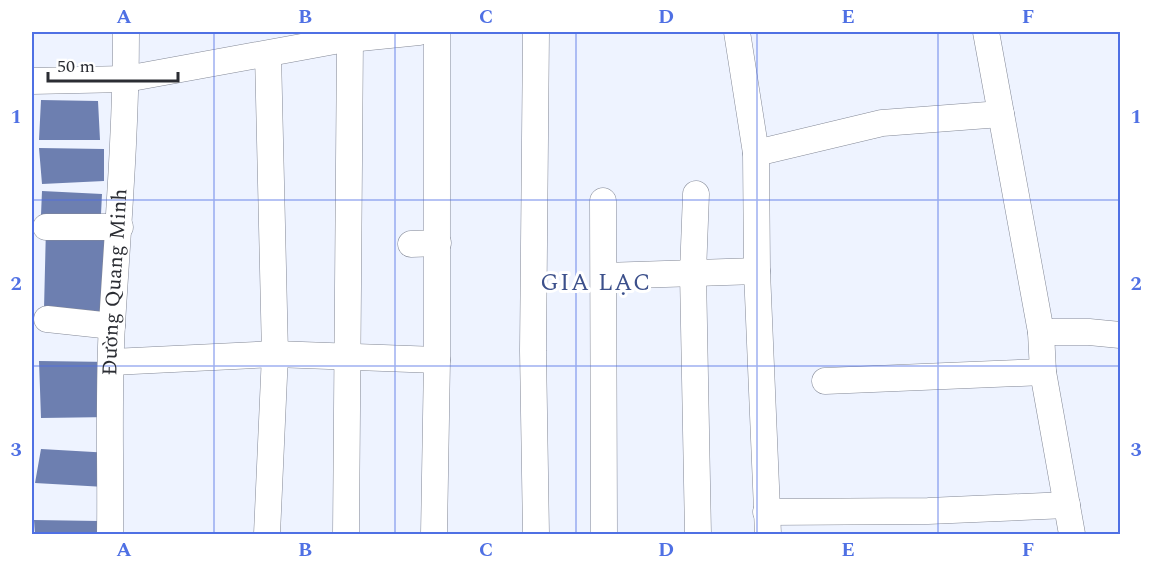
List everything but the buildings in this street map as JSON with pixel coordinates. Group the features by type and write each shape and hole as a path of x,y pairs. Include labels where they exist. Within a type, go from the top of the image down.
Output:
{"street":[{"name":"Đường Quang Minh","path":"110,534 112,326 120,227 126,32"},
{"path":"32,81 126,80 350,39 419,32"},
{"path":"434,534 438,243 437,32"},
{"path":"536,32 533,351 536,534"},
{"path":"737,32 756,153 757,271 767,523 928,523 1066,505"},
{"path":"986,32 1041,332 1042,372 1072,534"},
{"path":"346,534 350,39"},
{"path":"267,534 275,354 268,54"},
{"path":"756,153 882,123 1001,114"},
{"path":"696,194 693,273 698,534"},
{"path":"603,201 604,534"},
{"path":"46,227 120,227"},
{"path":"411,244 438,243"},
{"path":"604,276 757,271"},
{"path":"47,319 112,326"},
{"path":"1041,332 1089,332 1120,335"},
{"path":"112,362 275,354 437,360"},
{"path":"825,381 1042,372"}],"district":[{"name":"GIA LẠC","path":"596,283"}]}
